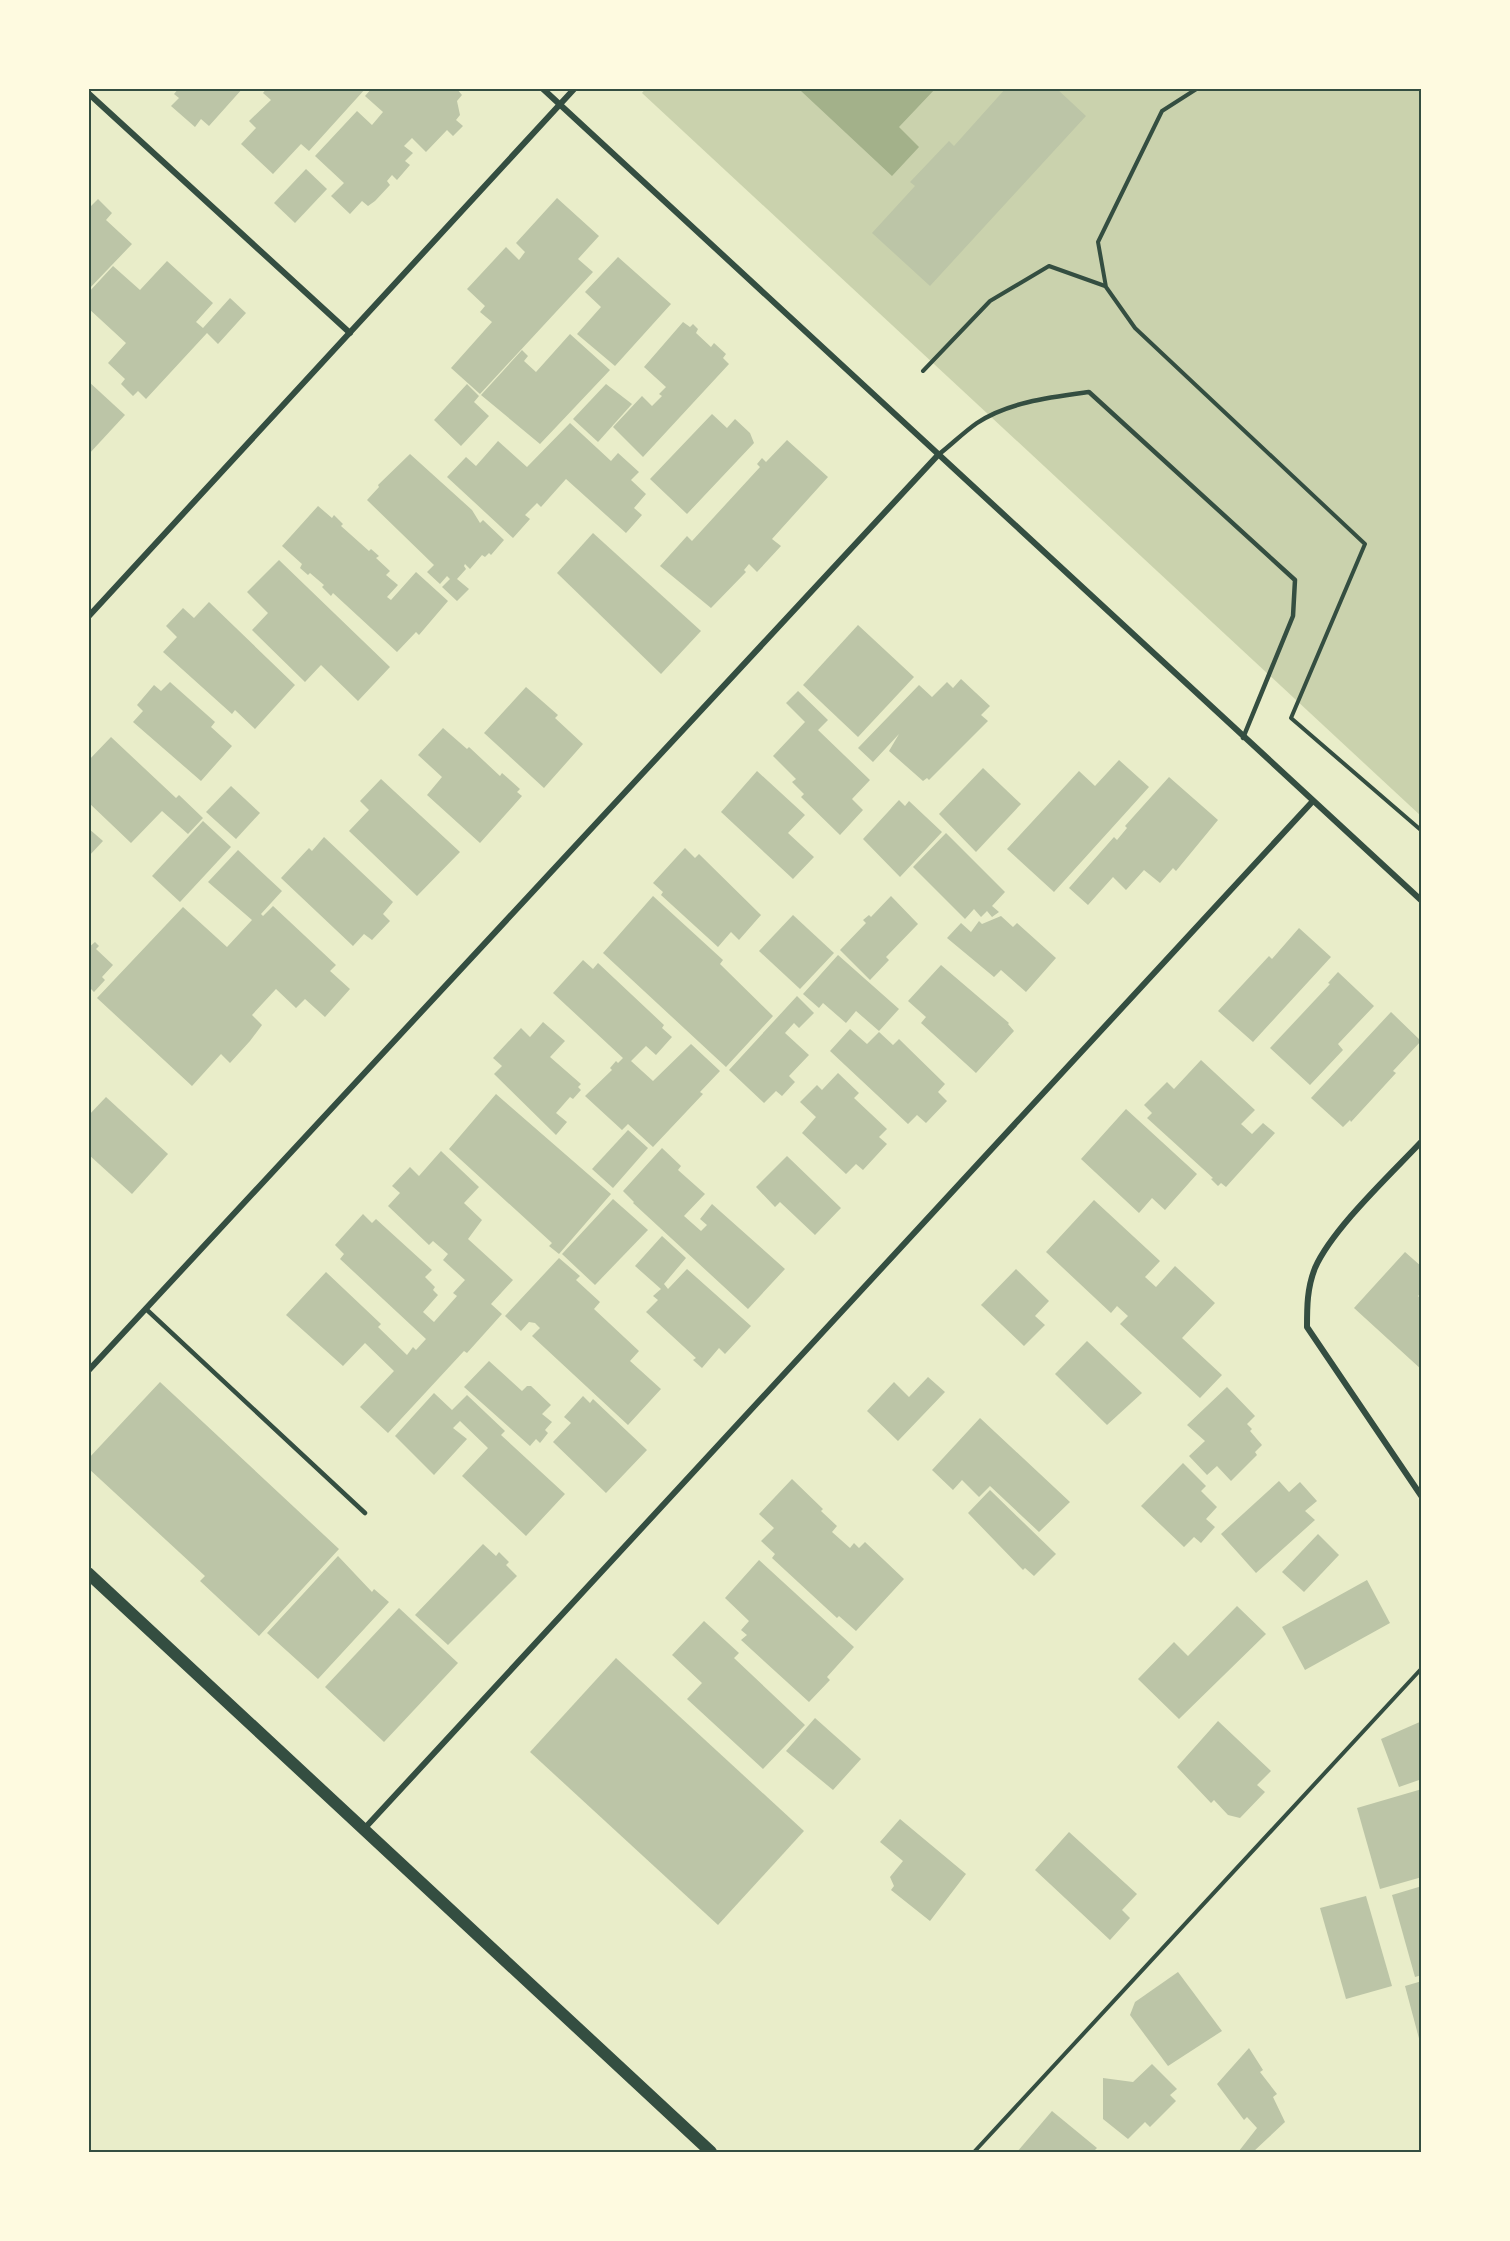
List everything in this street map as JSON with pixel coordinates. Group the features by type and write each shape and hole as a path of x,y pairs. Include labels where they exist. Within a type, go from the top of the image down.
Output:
{"main road":[{"path":"88,1573 711,2152"}],"street":[{"path":"542,88 1312,802 1422,901"},
{"path":"88,617 575,88"},
{"path":"88,93 350,333"},
{"path":"88,1371 938,455"},
{"path":"364,1829 1312,802"},
{"path":"1422,1141 1329,1242 1315,1268 1307,1297 1307,1327 1422,1497"}],"lane":[{"path":"938,455 979,422 1006,410 1048,398 1089,392 1295,580 1293,616 1243,738"},
{"path":"146,1309 365,1513"}],"path":[{"path":"1198,88 1162,111 1098,242 1106,287 1135,328 1365,544 1291,718 1422,831"},
{"path":"923,372 990,301 1049,266 1106,287"},
{"path":"974,2152 1422,1668"}],"shaded area":[{"path":"646,88 1421,89 1421,816 642,93"},
{"path":"804,88 935,89 899,127 919,147 892,176 801,91"}],"building":[{"path":"179,88 243,88 209,126 201,119 195,127 171,106 179,98 174,94"},
{"path":"267,88 366,88 309,151 301,144 273,174 241,144 256,128 249,121 271,100 263,93"},
{"path":"372,88 443,88 445,91 456,88 462,95 457,101 460,115 456,120 463,126 453,136 447,130 426,152 412,138 404,146 413,153 405,161 410,165 397,180 392,175 387,181 390,185 375,201 368,206 362,201 350,214 331,196 344,183 315,156 357,111 372,125 383,112 365,96"},
{"path":"1006,88 1056,88 1086,116 930,286 872,233 915,186 910,182 949,141 954,146"},
{"path":"306,169 327,189 295,223 274,203"},
{"path":"557,198 599,236 578,259 593,272 480,394 451,368 492,322 480,312 485,306 467,289 506,247 519,260 525,252 516,243"},
{"path":"98,199 112,213 106,220 132,244 88,290 88,204 91,206"},
{"path":"618,257 671,304 615,366 577,334 601,307 585,292"},
{"path":"167,261 213,303 196,322 203,328 230,298 246,313 218,344 207,333 146,399 138,391 133,396 121,384 125,379 108,363 126,343 88,308 88,293 113,266 140,290"},
{"path":"683,322 690,327 693,324 698,329 696,333 711,347 714,343 726,354 723,358 729,364 643,457 613,427 642,396 652,406 662,396 659,394 666,387 644,367"},
{"path":"570,334 610,370 540,444 481,395 522,350 528,356 524,361 536,372"},
{"path":"88,381 125,415 88,455"},
{"path":"467,384 479,396 474,402 489,416 461,446 434,420"},
{"path":"606,384 632,404 598,442 573,419"},
{"path":"712,414 727,428 735,419 750,433 754,443 687,514 650,479"},
{"path":"570,423 611,461 618,453 639,472 631,480 646,494 634,508 642,515 626,533 566,479 541,507 537,503 525,515 530,519 513,538 447,477 466,457 476,466 498,441 527,467"},
{"path":"787,440 828,477 772,539 781,546 757,572 749,564 744,570 746,572 711,608 660,566 687,536 692,541 760,467 757,464 762,458 766,462"},
{"path":"410,454 472,510 480,523 483,520 504,540 491,555 489,553 485,557 482,555 470,569 465,564 466,569 457,579 469,589 457,601 442,587 450,579 447,576 440,584 427,572 434,565 367,500 379,487 378,485"},
{"path":"318,506 332,518 334,515 343,524 341,526 369,551 371,549 379,556 376,558 390,571 386,575 398,585 387,597 391,600 416,572 448,601 419,635 416,632 397,652 333,593 331,596 322,587 324,585 300,568 302,564 282,546"},
{"path":"593,533 701,631 661,674 557,573"},
{"path":"279,560 390,667 358,701 321,665 305,682 252,630 268,613 247,592"},
{"path":"209,602 295,685 255,729 235,710 232,714 163,652 177,637 166,626 183,608 194,618"},
{"path":"858,625 914,677 858,737 803,685"},
{"path":"961,679 990,706 981,715 988,721 929,780 927,778 923,781 889,751 899,734 873,762 858,748 919,685 932,697 947,682 953,688"},
{"path":"170,682 215,722 211,727 232,746 201,781 133,722 143,711 137,705 154,685 161,691"},
{"path":"526,687 558,715 555,718 583,744 544,788 484,733"},
{"path":"798,691 828,720 818,730 870,780 852,799 863,810 840,835 801,797 804,794 792,782 796,779 773,756 805,722 786,703"},
{"path":"443,728 467,749 469,747 500,776 502,773 520,789 517,792 522,796 480,843 427,795 442,777 418,755"},
{"path":"111,737 176,798 179,795 203,818 188,834 162,811 131,843 88,802 88,761"},
{"path":"1119,760 1149,787 1054,892 1007,849 1079,771 1095,786"},
{"path":"983,768 1021,804 976,852 939,814"},
{"path":"757,771 805,815 788,833 814,857 793,879 721,812"},
{"path":"1169,777 1218,820 1176,871 1173,868 1160,883 1144,870 1126,890 1113,877 1088,905 1069,888 1114,837 1117,840 1127,828 1125,826"},
{"path":"381,779 460,852 417,896 349,831 369,810 360,801"},
{"path":"231,786 260,813 236,839 206,812"},
{"path":"899,800 905,806 909,801 942,832 900,877 863,839"},
{"path":"203,821 231,847 180,902 152,876"},
{"path":"88,828 103,841 88,857"},
{"path":"946,833 1005,892 992,906 999,912 992,917 987,911 981,917 974,909 965,919 913,867"},
{"path":"324,837 393,902 383,914 390,921 372,940 364,934 353,946 281,878 309,848 312,851"},
{"path":"685,848 695,858 699,854 761,915 739,940 731,932 718,947 661,895 663,892 653,883"},
{"path":"238,850 282,891 261,914 263,916 273,906 336,965 330,971 350,989 325,1017 305,999 296,1008 276,989 252,1015 262,1025 250,1041 230,1063 221,1054 192,1086 97,998 183,907 227,947 252,920 208,882"},
{"path":"653,896 723,960 720,964 773,1016 726,1067 603,953"},
{"path":"891,896 918,924 886,957 889,960 870,980 840,950 866,923 863,920 869,915 871,917"},
{"path":"793,915 834,953 800,989 759,951"},
{"path":"1001,916 1013,927 1017,923 1056,958 1026,992 1001,970 994,977 947,938 961,923 971,932 979,921 982,924"},
{"path":"1299,928 1331,957 1253,1042 1218,1011 1269,956 1272,959"},
{"path":"95,942 99,946 96,949 113,965 102,977 105,980 94,992 91,989 88,992 88,948"},
{"path":"838,955 899,1009 879,1031 856,1011 846,1023 823,1003 819,1008 803,994"},
{"path":"583,960 593,969 598,963 664,1025 662,1028 672,1037 656,1055 646,1046 631,1061 653,1081 691,1044 720,1071 700,1092 703,1094 653,1147 628,1124 622,1130 585,1096 612,1070 610,1068 616,1061 618,1063 623,1058 553,993"},
{"path":"941,965 1009,1023 1014,1031 976,1073 921,1023 926,1017 908,1001"},
{"path":"1338,972 1374,1006 1338,1044 1343,1050 1310,1085 1270,1048 1330,984 1328,983"},
{"path":"797,996 814,1013 799,1028 794,1023 785,1033 809,1055 789,1076 795,1082 782,1096 776,1091 764,1103 729,1070"},
{"path":"1391,1012 1421,1041 1393,1071 1396,1073 1351,1122 1350,1120 1343,1127 1311,1098"},
{"path":"543,1022 565,1041 550,1057 581,1084 578,1087 581,1090 573,1099 570,1097 556,1113 567,1122 556,1135 494,1074 502,1066 493,1058 521,1028 530,1037"},
{"path":"850,1029 867,1044 879,1032 893,1045 899,1039 945,1084 938,1092 947,1101 926,1123 917,1115 908,1124 830,1051"},
{"path":"1201,1060 1255,1110 1241,1124 1252,1134 1263,1123 1275,1133 1226,1187 1221,1183 1218,1186 1211,1179 1213,1178 1147,1118 1152,1113 1144,1105 1167,1082 1174,1089"},
{"path":"838,1073 859,1093 854,1098 887,1129 879,1137 887,1144 863,1170 856,1164 846,1174 802,1133 816,1117 800,1102 817,1085 822,1090"},
{"path":"496,1094 611,1194 559,1254 549,1246 552,1243 449,1149"},
{"path":"106,1097 168,1154 132,1194 88,1154 88,1116"},
{"path":"1126,1109 1197,1174 1165,1210 1152,1198 1139,1213 1081,1159"},
{"path":"628,1130 648,1148 613,1188 592,1169"},
{"path":"662,1148 681,1166 678,1170 705,1194 684,1216 701,1231 707,1225 700,1219 712,1204 785,1269 748,1309 633,1203 623,1191"},
{"path":"441,1151 479,1187 464,1203 482,1220 468,1239 513,1280 491,1304 502,1314 467,1353 464,1351 388,1433 360,1407 394,1371 365,1343 343,1366 286,1315 326,1272 381,1324 378,1327 407,1355 413,1347 416,1350 426,1339 340,1259 344,1254 335,1245 363,1214 372,1223 376,1219 432,1270 425,1277 435,1287 433,1290 438,1295 423,1312 434,1322 457,1296 453,1293 465,1280 443,1260 448,1254 433,1241 429,1245 388,1206 400,1193 392,1186 410,1167 419,1176"},
{"path":"787,1156 841,1208 815,1235 780,1202 775,1207 756,1187"},
{"path":"613,1199 648,1230 595,1285 562,1254"},
{"path":"1094,1200 1160,1261 1145,1277 1156,1287 1175,1266 1215,1303 1182,1338 1222,1375 1200,1398 1120,1324 1128,1316 1117,1306 1111,1313 1046,1252"},
{"path":"662,1236 686,1258 664,1284 668,1289 687,1269 751,1326 725,1354 719,1348 702,1368 693,1360 696,1358 646,1312 658,1300 653,1296 661,1289 635,1266"},
{"path":"1405,1252 1422,1267 1422,1292 1418,1296 1422,1300 1422,1370 1354,1308"},
{"path":"559,1258 580,1276 576,1280 600,1302 594,1309 639,1351 630,1361 661,1389 628,1425 532,1336 540,1328 535,1323 529,1322 521,1331 505,1316"},
{"path":"1016,1269 1049,1301 1035,1316 1045,1325 1024,1346 981,1305"},
{"path":"1087,1341 1142,1393 1107,1425 1055,1374"},
{"path":"489,1361 522,1391 527,1386 531,1386 551,1405 542,1414 552,1422 545,1430 548,1433 540,1443 536,1439 530,1446 464,1387"},
{"path":"928,1377 945,1392 898,1441 867,1411 894,1382 909,1397"},
{"path":"160,1382 339,1549 259,1636 200,1581 205,1576 88,1468 88,1459"},
{"path":"1227,1387 1255,1416 1247,1424 1262,1445 1255,1452 1257,1455 1231,1481 1217,1466 1207,1475 1189,1456 1205,1441 1187,1425"},
{"path":"434,1393 452,1410 467,1395 505,1431 501,1435 565,1494 526,1536 462,1476 488,1448 460,1421 453,1428 467,1439 434,1475 395,1436"},
{"path":"583,1396 590,1403 593,1399 647,1450 606,1493 553,1442 571,1423 564,1417"},
{"path":"980,1418 1070,1502 1039,1532 990,1486 979,1497 962,1480 953,1490 932,1470"},
{"path":"1183,1463 1206,1486 1201,1491 1217,1507 1206,1519 1215,1527 1201,1543 1194,1537 1184,1547 1141,1506"},
{"path":"792,1479 837,1526 832,1532 850,1548 854,1543 859,1548 865,1542 904,1579 856,1631 839,1616 837,1618 772,1558 775,1554 761,1541 774,1528 759,1514"},
{"path":"1279,1481 1289,1492 1300,1482 1317,1501 1305,1511 1315,1520 1256,1573 1221,1534"},
{"path":"990,1490 1056,1554 1034,1576 1025,1568 1023,1570 968,1513"},
{"path":"1318,1534 1339,1555 1304,1592 1282,1572"},
{"path":"483,1544 496,1556 499,1552 509,1562 506,1565 517,1576 448,1645 415,1615"},
{"path":"338,1556 372,1592 374,1589 389,1602 318,1679 267,1633"},
{"path":"759,1560 854,1647 827,1677 830,1680 809,1702 741,1640 747,1635 741,1630 749,1621 725,1598"},
{"path":"1367,1580 1390,1623 1305,1670 1282,1627"},
{"path":"1237,1606 1266,1634 1179,1719 1138,1679 1174,1642 1188,1656"},
{"path":"399,1608 458,1663 384,1742 325,1687"},
{"path":"704,1621 739,1653 734,1658 805,1725 763,1769 687,1699 702,1683 672,1655"},
{"path":"616,1658 804,1831 718,1925 530,1752"},
{"path":"815,1718 861,1759 833,1790 786,1751"},
{"path":"1218,1721 1271,1771 1257,1785 1265,1792 1240,1818 1228,1815 1214,1800 1211,1803 1177,1767"},
{"path":"1422,1721 1422,1779 1399,1787 1381,1739"},
{"path":"1422,1789 1422,1877 1380,1889 1357,1808"},
{"path":"900,1819 966,1874 930,1921 891,1890 894,1886 890,1877 903,1861 880,1842"},
{"path":"1069,1832 1137,1894 1122,1910 1130,1918 1110,1940 1035,1870"},
{"path":"1422,1886 1422,1975 1415,1977 1392,1895"},
{"path":"1366,1896 1392,1986 1346,1999 1320,1908"},
{"path":"1178,1972 1222,2031 1168,2066 1130,2015 1135,2002"},
{"path":"1422,1981 1422,2046 1421,2046 1405,1986"},
{"path":"1249,2048 1263,2070 1260,2072 1277,2094 1273,2097 1285,2122 1253,2152 1240,2152 1257,2128 1247,2117 1244,2120 1217,2084"},
{"path":"1152,2064 1177,2089 1170,2095 1176,2101 1150,2127 1145,2122 1128,2139 1103,2119 1103,2078 1133,2082"},
{"path":"1052,2111 1097,2148 1093,2152 1017,2152"}]}
